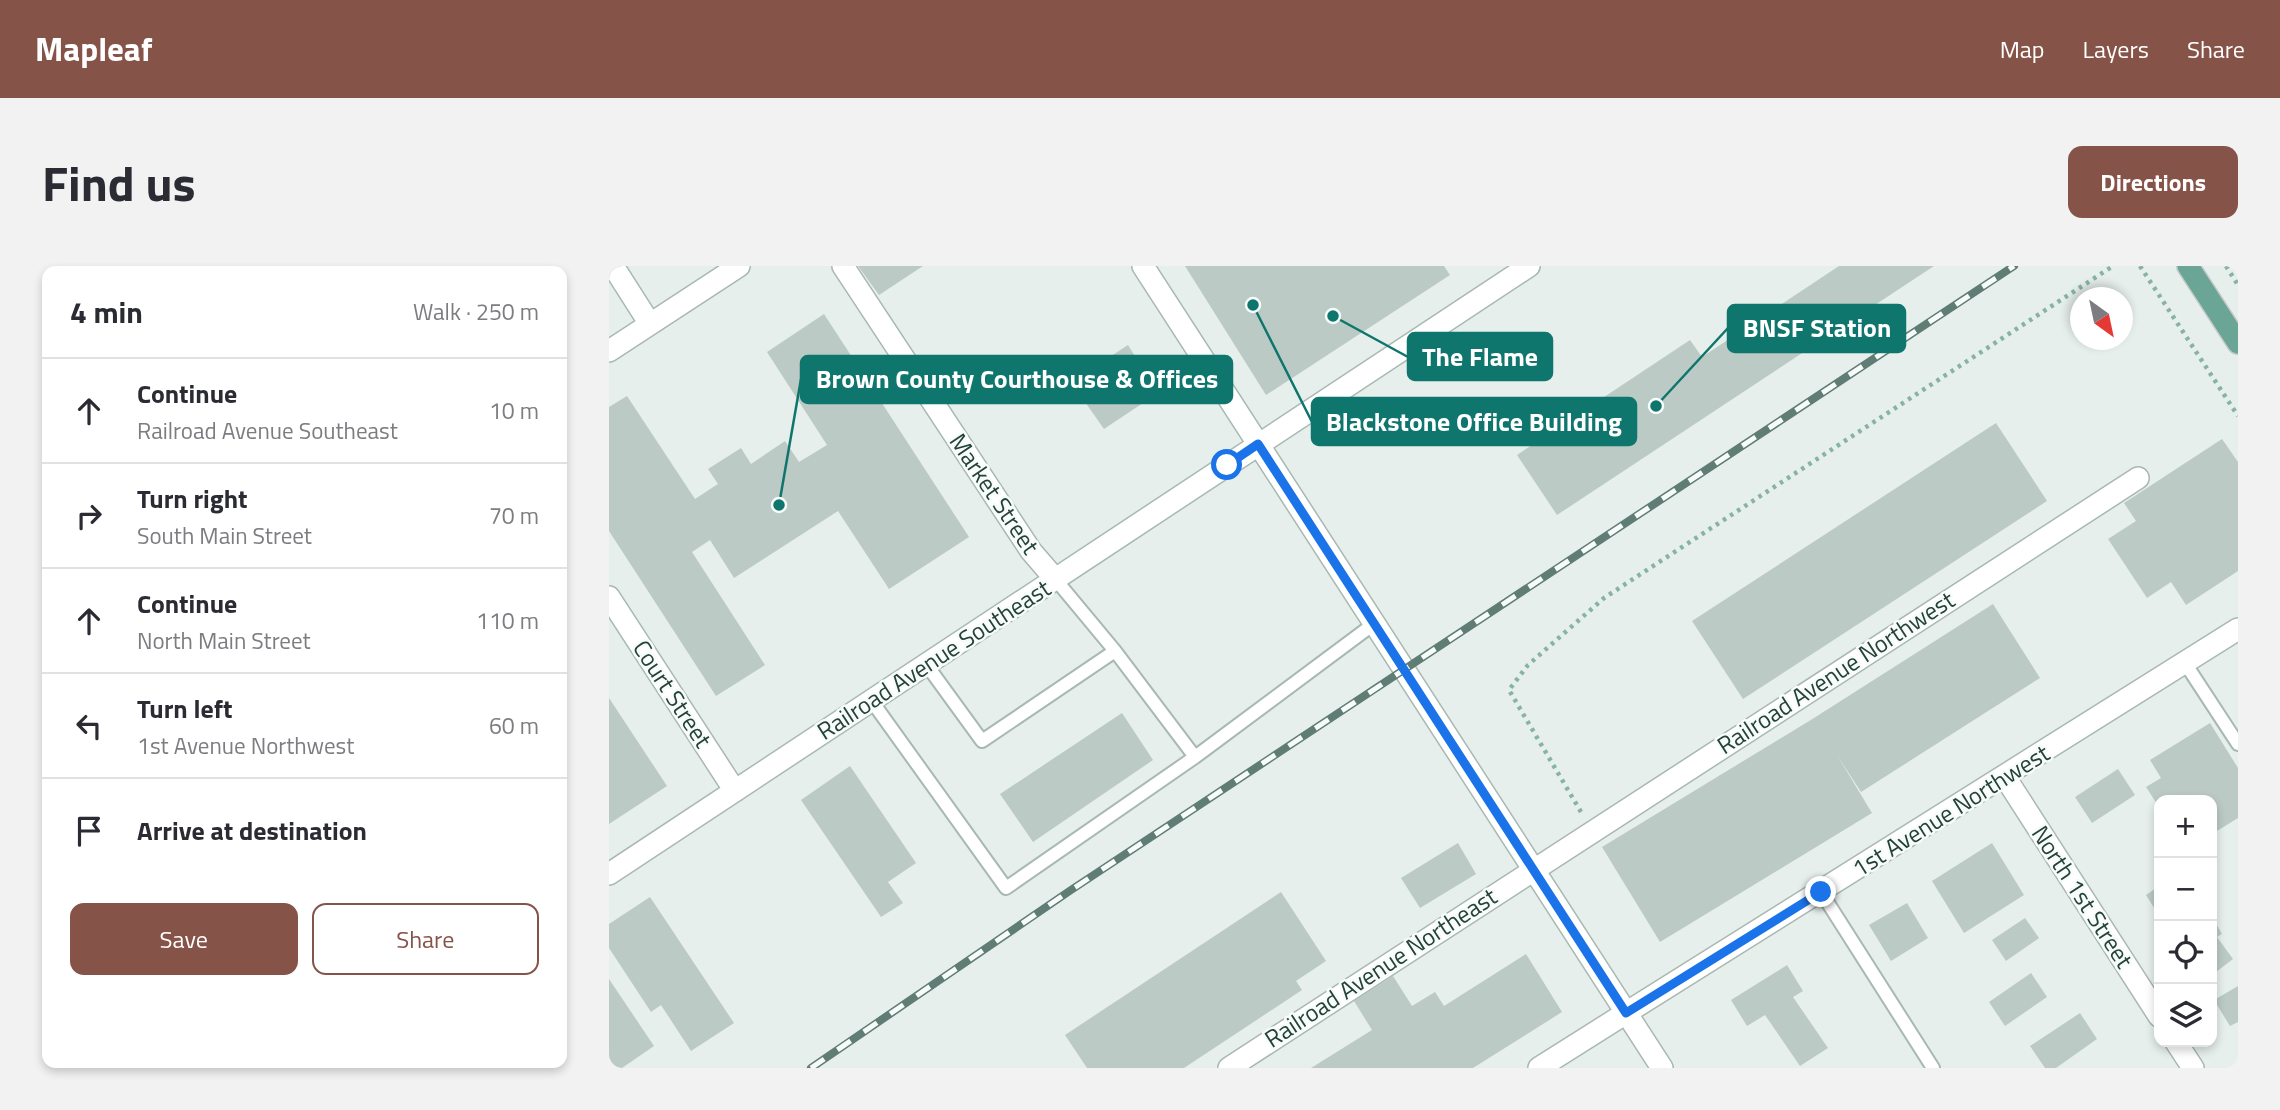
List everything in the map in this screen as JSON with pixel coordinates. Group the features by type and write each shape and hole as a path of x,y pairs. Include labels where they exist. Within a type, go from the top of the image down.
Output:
{"main road":[{"path":"2192,272 2238,343"}],"street":[{"path":"613,266 650,324"},
{"path":"609,351 739,266"},
{"name":"Market Street","path":"843,266 1031,551 1056,580"},
{"path":"1143,266 1662,1068"},
{"name":"Railroad Avenue Southeast","path":"609,874 1529,266"},
{"name":"Railroad Avenue Northwest","path":"1533,869 2138,478"},
{"name":"Court Street","path":"609,597 735,791"},
{"name":"1st Avenue Northwest","path":"1539,1068 2238,629"},
{"name":"North 1st Street","path":"2005,777 2154,1008"},
{"name":"Railroad Avenue Northeast","path":"1229,1068 1533,869"},
{"path":"2179,1047 2193,1068"}],"lane":[{"path":"1056,580 1115,651 1195,757"},
{"path":"871,701 1006,888 1195,757 1375,624"},
{"path":"926,664 982,741 1115,651"},
{"path":"2185,663 2238,744"},
{"path":"1821,892 1933,1068"}],"path":[{"path":"1593,831 1509,691 1528,665 1604,598 2113,266"},
{"path":"2140,266 2238,416"},
{"path":"2225,266 2238,285"}],"building":[{"path":"858,266 923,266 879,295"},
{"path":"1185,266 1444,266 1450,275 1266,395"},
{"path":"1839,266 1934,266 1557,515 1517,455 1690,340 1702,357"},
{"path":"824,314 969,537 889,589 838,511 734,578 710,540 692,552 765,665 716,696 609,531 609,407 627,396 695,499 718,484 708,469 741,448 751,464 785,441 799,462 827,445 767,352"},
{"path":"1128,345 1158,393 1104,429 1071,382"},
{"path":"1996,423 2047,501 1743,699 1692,621"},
{"path":"2222,439 2238,462 2238,571 2186,605 2171,582 2147,598 2108,539 2136,521 2124,503"},
{"path":"1993,604 2040,678 1861,792 1837,755 1872,813 1660,942 1602,847 1814,718"},
{"path":"609,698 667,786 609,824"},
{"path":"1122,713 1153,760 1033,842 1000,794"},
{"path":"2210,723 2238,768 2238,818 2217,831 2217,795 2154,795 2154,799 2146,787 2161,778 2150,760"},
{"path":"850,766 916,863 888,882 903,903 881,917 801,800"},
{"path":"2118,769 2135,795 2092,823 2075,797"},
{"path":"1458,843 1476,874 1420,908 1401,878"},
{"path":"1992,843 2024,895 1964,933 1932,881"},
{"path":"2154,889 2154,908 2146,895"},
{"path":"1281,892 1326,961 1296,981 1302,990 1184,1068 1087,1068 1065,1035"},
{"path":"650,897 734,1023 691,1051 661,1005 651,1012 609,948 609,924"},
{"path":"1907,903 1928,938 1891,961 1869,925"},
{"path":"2025,918 2039,938 2006,961 1992,940"},
{"path":"2217,937 2233,959 2217,971"},
{"path":"1526,954 1562,1012 1473,1068 1311,1068 1372,1030 1354,1001 1393,976 1412,1006 1435,992 1444,1006"},
{"path":"1787,965 1803,991 1793,997 1828,1048 1800,1066 1765,1015 1747,1026 1731,1000"},
{"path":"2031,973 2047,997 2005,1026 1989,1002"},
{"path":"609,979 654,1046 622,1068 609,1068"},
{"path":"2238,986 2238,1022 2230,1026 2217,1005 2217,998"},
{"path":"2080,1013 2097,1039 2056,1068 2045,1068 2030,1046"}],"railway":[{"path":"811,1068 1071,890 2014,266"}],"place":[{"name":"Blackstone Office Building","path":"1253,305"},
{"name":"The Flame","path":"1333,316"},
{"name":"BNSF Station","path":"1656,406"},
{"name":"Brown County Courthouse & Offices","path":"779,505"}],"route":[{"path":"1227,465 1258,444 1626,1013 1821,892"}]}
